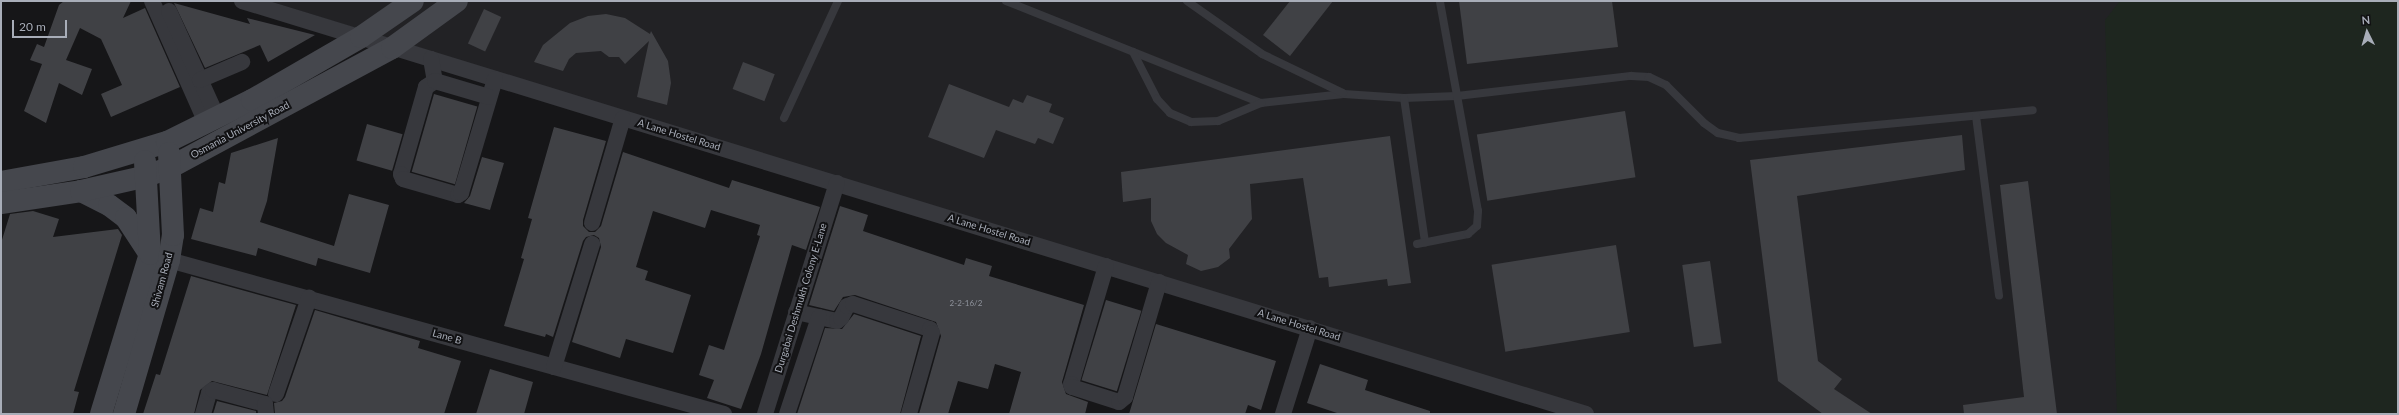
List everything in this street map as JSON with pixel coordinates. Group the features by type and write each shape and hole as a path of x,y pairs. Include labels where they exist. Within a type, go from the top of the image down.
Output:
{"main road":[{"name":"Osmania University Road","path":"1,182 84,167 167,142 211,120 361,37 413,1"},
{"name":"Osmania University Road","path":"1,203 81,191 147,176 171,167 392,48 457,1"},
{"name":"Shivam Road","path":"101,414 159,257 173,235 171,167 167,142"},
{"name":"Shivam Road","path":"124,414 159,257 144,150"},
{"path":"81,191 109,205 126,218 159,257"}],"street":[{"path":"152,1 211,120"},
{"name":"A Lane Hostel Road","path":"242,1 1586,414"},
{"path":"169,11 200,80 211,120"},
{"path":"431,59 435,81"},
{"path":"200,80 242,62"},
{"path":"435,81 426,87 401,174 403,179 458,195 461,193 495,79"},
{"path":"435,81 489,97"},
{"path":"592,223 624,118"},
{"name":"Durgabai Deshmukh Colony E-Lane","path":"765,414 837,183"},
{"path":"554,367 592,244"},
{"name":"Lane B","path":"159,257 724,414"},
{"path":"1106,266 1071,384 1072,387 1119,402 1125,397 1159,282"},
{"path":"276,394 309,298"},
{"path":"796,312 840,320 847,306 853,304 930,329 932,333 909,414"},
{"path":"786,414 819,317"},
{"path":"1283,414 1310,328"},
{"path":"203,414 209,393 213,390 265,404 266,414"}],"lane":[{"path":"784,118 838,1"},
{"path":"1006,1 1261,103"},
{"path":"1187,1 1262,54 1344,94"},
{"path":"1404,98 1421,243 1468,234 1477,226 1478,211 1440,1"},
{"path":"1132,52 1157,99 1170,113 1191,122 1218,121 1238,115 1261,103 1344,94 1404,98 1457,96 1631,76 1649,76 1666,85 1714,130 1739,138 2033,110"},
{"path":"1976,116 1999,296"}],"shaded area":[{"path":"269,1 2398,1 2398,414 1598,414"},
{"path":"2120,1 2398,1 2398,414 2117,414 2105,20"}],"building":[{"path":"64,1 131,1 123,18 145,8 180,87 111,117 101,94 122,85 101,39 80,28 66,60 92,69 82,95 59,83 46,123 24,111 42,64 30,60 37,44 44,47 59,5"},
{"path":"1290,1 1333,1 1290,56 1263,35"},
{"path":"1459,1 1612,1 1618,47 1467,64"},
{"path":"174,3 250,24 247,18 315,35 268,62 260,45 205,68"},
{"path":"484,9 501,17 485,51 468,43"},
{"path":"606,14 625,18 650,34 651,31 668,61 671,83 667,105 637,97 649,41 625,64 619,57 609,57 601,51 576,53 569,59 563,71 534,62 543,45 570,23 588,16"},
{"path":"743,62 775,74 764,101 733,89"},
{"path":"949,84 1009,107 1013,99 1023,103 1027,95 1052,104 1049,112 1064,118 1053,144 1038,138 1035,144 996,130 984,158 928,137"},
{"path":"434,94 477,106 455,184 412,172"},
{"path":"1625,111 1635,177 1487,201 1477,134"},
{"path":"367,124 403,134 392,171 357,161"},
{"path":"554,127 606,141 583,220 583,226 589,232 595,232 601,226 623,152 729,188 732,180 820,207 806,250 792,245 761,354 741,409 707,398 714,380 699,375 709,345 724,350 760,236 757,235 760,225 711,210 705,228 653,211 636,267 648,271 645,280 691,295 673,353 626,339 620,358 572,342 601,247 599,238 594,235 586,237 583,241 553,337 546,334 545,337 504,326 524,259 521,258 532,219 528,218"},
{"path":"1962,135 1965,170 1797,196 1818,361 1842,379 1834,389 1872,414 1823,414 1778,381 1750,160"},
{"path":"1390,136 1411,283 1388,286 1387,279 1329,287 1328,277 1319,278 1303,178 1250,184 1252,219 1229,249 1230,258 1218,267 1201,271 1186,264 1188,255 1166,243 1157,234 1151,221 1151,198 1123,202 1121,172"},
{"path":"278,138 267,201 260,222 334,246 349,194 389,205 370,273 318,258 316,266 258,248 256,256 191,239 200,208 213,212 219,182 225,184 231,153"},
{"path":"482,157 504,163 490,210 464,203 470,196"},
{"path":"2028,181 2057,414 1964,414 1963,405 2024,397 2000,185"},
{"path":"840,206 868,215 863,231 964,265 966,258 992,266 989,276 1084,305 1062,382 1066,394 1088,402 1085,414 1009,414 1021,372 995,364 988,389 958,381 948,414 919,414 941,336 936,322 855,295 843,297 834,311 809,305"},
{"path":"33,211 59,219 53,237 118,229 122,235 74,391 79,392 73,414 1,414 1,243 10,214"},
{"path":"1616,245 1630,332 1505,352 1492,265"},
{"path":"1710,261 1722,343 1694,347 1682,265"},
{"path":"191,276 296,305 267,395 212,381 200,390 194,414 143,414 156,374 160,375"},
{"path":"1106,300 1141,311 1117,391 1081,380"},
{"path":"315,310 420,341 418,348 461,361 444,414 275,414 274,403 282,401 285,397"},
{"path":"854,314 921,336 900,414 797,414 825,328 842,329"},
{"path":"1156,324 1276,361 1261,410 1248,405 1245,414 1129,414"},
{"path":"1320,364 1368,380 1365,390 1430,411 1430,414 1340,414 1307,403"},
{"path":"490,369 533,382 524,414 476,414"},
{"path":"217,401 256,411 256,414 213,414"}]}
